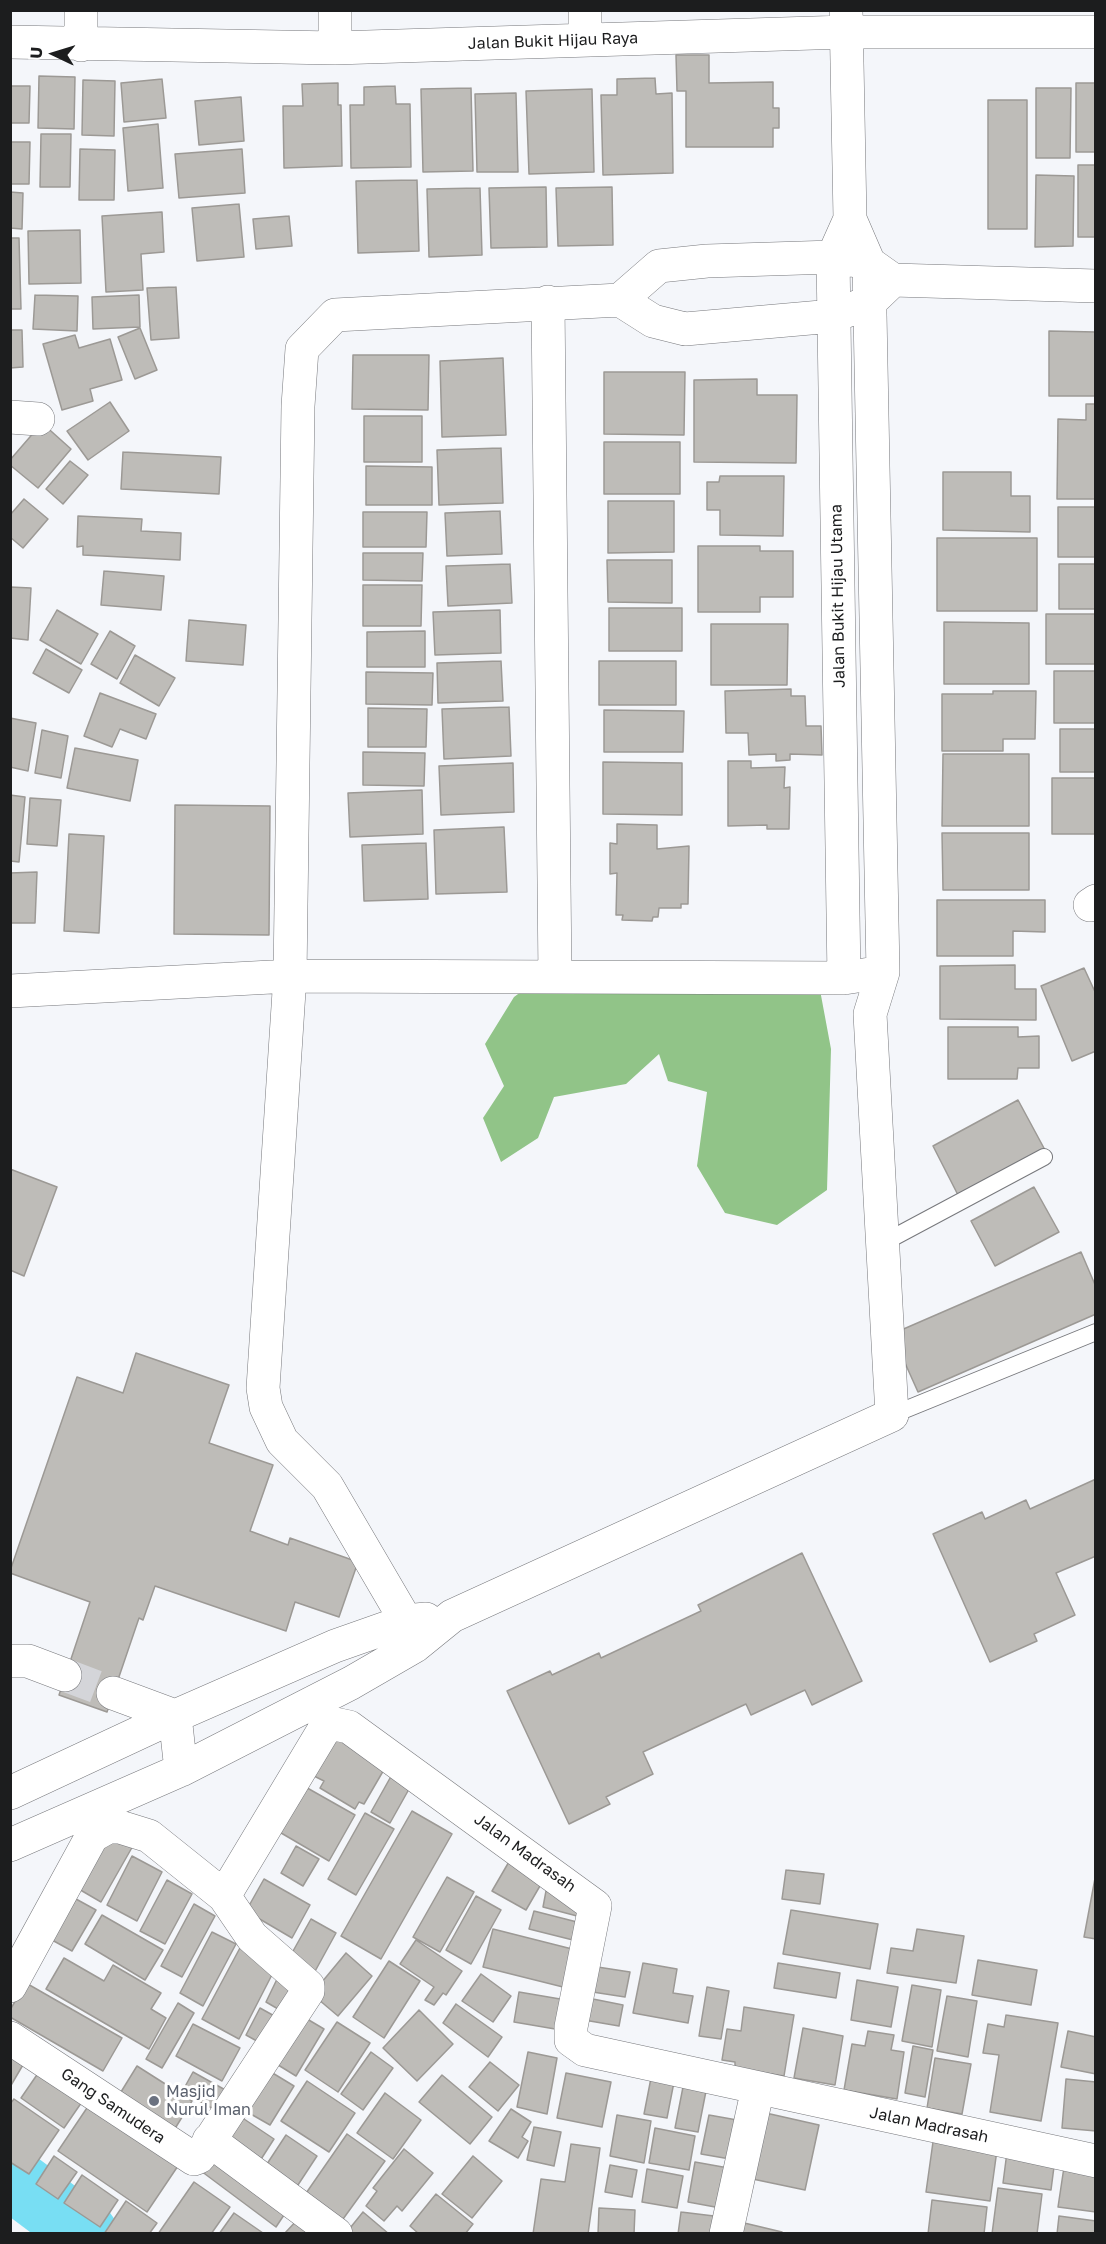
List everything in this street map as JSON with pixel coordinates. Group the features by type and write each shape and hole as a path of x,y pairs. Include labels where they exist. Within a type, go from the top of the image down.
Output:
{"street":[{"path":"81,10 81,45"},
{"path":"335,10 335,48"},
{"name":"Jalan Bukit Hijau Raya","path":"10,42 335,48 585,25 846,21 1030,21 1095,32"},
{"name":"Jalan Bukit Hijau Utama","path":"846,21 850,219 877,282 883,972 870,1014"},
{"name":"Jalan Bukit Hijau Utama","path":"844,978 833,257 850,219"},
{"path":"620,300 659,266 707,261 833,257 877,282 1095,286"},
{"path":"410,1634 327,1486 282,1441 266,1407 263,1388 290,976 298,406 302,349 334,315 620,300 653,321 685,329 833,316 877,282"},
{"path":"548,302 555,977"},
{"path":"10,991 290,976 844,978 883,972"},
{"path":"10,1793 175,1716 335,1646 410,1634 452,1616 892,1415 870,1014 844,978"},
{"path":"10,1845 181,1770 351,1683 410,1634"},
{"path":"10,1661 28,1661 65,1675"},
{"path":"113,1693 175,1716"},
{"path":"175,1716 181,1770"},
{"name":"Jalan Madrasah","path":"224,1896 326,1728 335,1724 350,1727 595,1906 571,2027 571,2040 585,2050 1095,2161"},
{"path":"10,1986 92,1836 108,1827 120,1827 149,1836 224,1896"},
{"name":"Gang Samudera","path":"10,2038 189,2157 194,2159 199,2157 308,1992 308,1986 252,1937 224,1896"},
{"path":"726,2234 758,2088"},
{"path":"209,2140 336,2234"}],"lane":[{"path":"883,1243 1044,1157"},
{"path":"892,1415 1095,1332"}],"green space":[{"path":"537,980 820,990 831,1049 827,1190 777,1225 725,1213 697,1166 707,1092 668,1081 659,1054 626,1084 554,1097 538,1138 501,1162 483,1118 504,1086 485,1044 514,997"}],"building":[{"path":"676,55 709,55 709,83 773,82 773,108 779,108 779,128 773,128 773,147 686,147 686,91 677,91"},
{"path":"39,76 75,77 74,129 38,128"},
{"path":"655,78 656,94 672,93 673,173 603,175 601,95 617,95 617,79"},
{"path":"162,79 166,118 124,122 121,83"},
{"path":"83,80 115,81 114,136 82,135"},
{"path":"338,83 338,105 341,105 342,166 284,168 283,106 303,106 302,84"},
{"path":"1076,83 1096,83 1096,152 1076,152"},
{"path":"10,86 30,86 29,123 10,123"},
{"path":"395,86 396,104 410,104 411,167 351,168 350,105 364,105 364,87"},
{"path":"471,88 473,171 423,172 421,89"},
{"path":"1036,88 1071,88 1070,158 1036,158"},
{"path":"592,89 594,172 529,174 526,91"},
{"path":"516,93 518,172 477,172 475,94"},
{"path":"241,97 244,141 199,145 195,101"},
{"path":"988,100 1027,100 1027,229 988,229"},
{"path":"158,124 163,188 128,191 123,128"},
{"path":"41,134 71,134 70,187 40,187"},
{"path":"10,142 30,142 29,184 10,184"},
{"path":"80,149 115,150 114,200 79,200"},
{"path":"242,149 245,193 179,198 175,154"},
{"path":"1078,165 1096,165 1096,237 1078,237"},
{"path":"1036,175 1074,176 1073,246 1035,247"},
{"path":"417,180 419,251 358,253 356,181"},
{"path":"546,187 547,247 491,248 489,188"},
{"path":"612,187 613,245 558,246 556,188"},
{"path":"480,188 482,255 429,257 427,189"},
{"path":"10,192 23,193 22,229 10,228"},
{"path":"239,204 244,257 197,261 192,208"},
{"path":"162,212 164,252 141,254 143,290 106,292 102,216"},
{"path":"289,216 292,246 256,249 253,219"},
{"path":"80,230 81,283 29,284 28,231"},
{"path":"10,238 19,238 21,309 10,309"},
{"path":"176,287 179,338 151,340 147,288"},
{"path":"35,295 78,296 77,331 33,329"},
{"path":"139,295 140,327 93,329 92,297"},
{"path":"140,328 157,370 135,379 118,337"},
{"path":"10,330 22,330 23,367 10,368"},
{"path":"1049,331 1096,332 1096,396 1049,396"},
{"path":"75,335 79,348 110,339 122,380 90,389 93,401 62,410 43,344"},
{"path":"353,355 429,355 428,410 352,409"},
{"path":"503,358 506,435 442,437 440,361"},
{"path":"604,372 685,372 684,435 604,434"},
{"path":"757,379 757,395 797,395 796,463 694,462 694,380"},
{"path":"110,402 129,431 88,460 67,431"},
{"path":"1086,404 1096,404 1096,499 1057,499 1058,419 1086,420"},
{"path":"364,416 422,416 422,462 364,462"},
{"path":"42,423 71,449 38,488 10,465 10,460"},
{"path":"604,442 680,442 680,494 604,494"},
{"path":"501,448 503,503 439,505 437,450"},
{"path":"123,452 221,457 219,494 121,489"},
{"path":"70,461 88,475 63,504 46,489"},
{"path":"366,466 432,467 432,505 366,505"},
{"path":"943,472 1011,472 1011,496 1030,496 1030,532 943,530"},
{"path":"720,476 784,476 783,536 720,535 720,510 707,510 707,482 719,482"},
{"path":"24,499 48,519 23,548 10,537 10,515"},
{"path":"608,501 674,501 674,552 608,553"},
{"path":"1058,507 1096,507 1096,557 1058,557"},
{"path":"500,511 502,554 447,556 445,513"},
{"path":"363,512 427,512 426,547 363,547"},
{"path":"78,516 142,519 141,531 181,533 180,560 83,555 83,546 77,547"},
{"path":"937,538 1037,538 1037,611 937,611"},
{"path":"698,546 760,546 760,551 793,551 793,597 760,597 760,612 698,612"},
{"path":"363,553 423,553 422,581 363,580"},
{"path":"607,560 672,560 672,603 608,602"},
{"path":"510,564 512,603 448,606 446,566"},
{"path":"1059,564 1096,564 1096,609 1059,609"},
{"path":"104,571 164,576 161,610 101,605"},
{"path":"363,585 422,585 421,626 363,626"},
{"path":"10,587 31,588 28,640 10,638"},
{"path":"609,608 682,608 682,651 609,651"},
{"path":"57,610 98,634 81,664 40,640"},
{"path":"500,610 501,653 435,655 433,612"},
{"path":"1046,614 1096,614 1096,664 1046,664"},
{"path":"189,620 246,625 243,665 186,661"},
{"path":"944,622 1029,623 1029,684 944,684"},
{"path":"711,624 788,624 787,685 711,685"},
{"path":"110,631 135,646 117,679 91,664"},
{"path":"425,631 425,667 367,667 367,632"},
{"path":"46,649 82,670 69,693 33,673"},
{"path":"135,655 175,678 159,706 120,683"},
{"path":"501,661 503,701 438,703 437,663"},
{"path":"599,661 676,661 676,705 599,705"},
{"path":"1054,671 1096,671 1096,723 1054,723"},
{"path":"366,672 433,673 432,705 366,704"},
{"path":"791,689 791,696 805,696 806,726 821,726 822,755 790,754 790,760 776,761 776,754 749,755 748,733 726,733 725,691"},
{"path":"993,691 1036,691 1035,739 1003,739 1003,751 942,751 942,694 993,694"},
{"path":"100,693 156,714 146,739 120,729 112,747 84,736"},
{"path":"509,707 511,756 444,759 442,709"},
{"path":"368,708 427,709 426,747 368,747"},
{"path":"604,710 684,711 683,752 604,752"},
{"path":"10,718 36,723 28,771 10,767"},
{"path":"1060,729 1096,729 1096,772 1060,772"},
{"path":"42,730 68,736 61,778 35,773"},
{"path":"75,748 138,760 130,801 67,788"},
{"path":"363,752 425,753 424,786 363,785"},
{"path":"943,754 1029,754 1029,826 942,826"},
{"path":"728,761 751,761 751,768 785,767 784,788 790,787 789,829 767,829 767,825 728,826"},
{"path":"603,762 682,763 682,815 603,814"},
{"path":"513,763 514,812 441,815 439,766"},
{"path":"1052,778 1096,778 1096,834 1052,834"},
{"path":"422,790 423,834 350,837 348,793"},
{"path":"10,795 25,797 19,862 10,861"},
{"path":"30,798 61,800 57,846 27,844"},
{"path":"175,805 270,806 269,935 174,934"},
{"path":"617,824 657,825 657,849 689,846 688,904 681,904 681,908 659,908 658,917 653,917 652,921 622,920 623,915 616,915 617,873 610,874 610,843 617,844"},
{"path":"504,827 507,892 436,894 434,830"},
{"path":"942,833 1029,833 1029,890 943,890"},
{"path":"69,834 104,836 99,933 64,931"},
{"path":"426,843 428,899 364,901 362,845"},
{"path":"37,872 35,923 10,923 10,873"},
{"path":"937,900 1045,900 1045,932 1013,931 1013,956 937,956"},
{"path":"1015,965 1015,989 1036,989 1036,1020 940,1019 940,966"},
{"path":"1084,968 1096,994 1096,1051 1072,1061 1041,986"},
{"path":"948,1027 1018,1027 1018,1037 1039,1036 1039,1068 1018,1068 1017,1079 948,1079"},
{"path":"1018,1100 1045,1150 959,1197 933,1146"},
{"path":"10,1169 57,1187 24,1276 10,1270"},
{"path":"1034,1187 1059,1232 995,1266 971,1221"},
{"path":"1081,1252 1096,1287 1096,1314 918,1392 892,1334"},
{"path":"136,1353 229,1385 209,1443 273,1465 250,1531 288,1545 290,1538 358,1562 339,1617 295,1602 286,1631 155,1586 143,1620 139,1618 107,1712 59,1695 90,1602 10,1573 10,1571 77,1377 123,1393"},
{"path":"1096,1479 1096,1556 1056,1573 1075,1615 1034,1634 1037,1641 990,1662 933,1534 982,1512 985,1519 1026,1500 1030,1509"},
{"path":"802,1553 862,1681 812,1705 805,1690 751,1715 746,1704 643,1752 653,1774 606,1797 610,1804 569,1824 507,1691 550,1671 552,1675 599,1653 601,1658 701,1611 698,1605"},
{"path":"335,1729 389,1761 364,1804 359,1802 355,1809 320,1788 324,1781 310,1774"},
{"path":"394,1771 413,1782 390,1823 371,1812"},
{"path":"302,1785 355,1815 329,1861 276,1830"},
{"path":"412,1811 452,1834 381,1959 341,1936"},
{"path":"365,1813 394,1829 356,1895 328,1879"},
{"path":"110,1830 134,1844 101,1902 77,1888"},
{"path":"296,1846 319,1859 303,1886 281,1873"},
{"path":"132,1856 162,1872 137,1921 107,1905"},
{"path":"510,1860 544,1879 526,1910 492,1891"},
{"path":"786,1870 824,1874 820,1904 782,1899"},
{"path":"1096,1873 1096,1939 1084,1937"},
{"path":"447,1877 474,1892 440,1952 413,1937"},
{"path":"264,1879 310,1905 292,1938 246,1911"},
{"path":"167,1880 192,1894 165,1944 140,1931"},
{"path":"546,1891 581,1900 577,1916 543,1907"},
{"path":"476,1896 501,1910 471,1964 446,1950"},
{"path":"76,1899 96,1910 72,1951 52,1940"},
{"path":"194,1904 215,1916 182,1977 161,1966"},
{"path":"791,1910 878,1924 870,1969 783,1954"},
{"path":"534,1911 577,1922 573,1940 529,1929"},
{"path":"102,1915 163,1950 145,1980 85,1944"},
{"path":"311,1919 336,1933 313,1975 288,1960"},
{"path":"493,1929 576,1950 567,1988 483,1967"},
{"path":"917,1929 964,1936 956,1983 887,1973 891,1948 913,1951"},
{"path":"212,1932 236,1944 203,2006 180,1993"},
{"path":"416,1940 462,1971 446,1995 443,1993 434,2005 425,2000 434,1987 400,1964"},
{"path":"241,1946 277,1965 239,2039 202,2019"},
{"path":"346,1953 372,1976 338,2016 312,1994"},
{"path":"64,1958 104,1981 113,1965 161,1993 151,2009 166,2018 149,2049 46,1989"},
{"path":"978,1960 1037,1970 1031,2005 972,1995"},
{"path":"389,1961 420,1981 384,2038 353,2017"},
{"path":"643,1963 677,1969 673,1993 693,1996 688,2023 633,2013"},
{"path":"778,1963 840,1973 836,1998 774,1988"},
{"path":"591,1966 630,1972 625,1997 586,1991"},
{"path":"481,1974 511,1996 493,2022 462,2001"},
{"path":"279,1975 299,1986 285,2013 266,2002"},
{"path":"857,1980 898,1987 891,2027 851,2020"},
{"path":"26,1983 122,2038 103,2071 10,2017 10,2010"},
{"path":"912,1985 941,1990 932,2047 902,2041"},
{"path":"707,1987 729,1991 721,2039 699,2036"},
{"path":"519,1992 566,2000 561,2030 514,2022"},
{"path":"947,1996 977,2001 968,2057 937,2051"},
{"path":"588,1998 623,2005 619,2026 584,2020"},
{"path":"178,2003 194,2013 162,2068 146,2059"},
{"path":"456,2004 502,2037 488,2057 443,2023"},
{"path":"744,2007 794,2015 784,2076 735,2068 735,2062 722,2060 727,2029 741,2031"},
{"path":"260,2008 278,2018 264,2045 246,2035"},
{"path":"419,2010 453,2044 417,2081 383,2048"},
{"path":"297,2013 324,2029 296,2076 270,2060"},
{"path":"1006,2015 1058,2023 1041,2121 990,2112 999,2055 983,2053 988,2024 1004,2027"},
{"path":"337,2022 370,2043 338,2092 305,2070"},
{"path":"193,2024 240,2048 222,2081 176,2056"},
{"path":"803,2028 843,2036 835,2085 794,2078"},
{"path":"868,2031 894,2035 891,2050 904,2052 897,2099 844,2090 852,2044 865,2046"},
{"path":"1068,2031 1096,2037 1096,2074 1061,2067"},
{"path":"913,2046 933,2050 925,2097 905,2093"},
{"path":"10,2048 27,2058 10,2087"},
{"path":"371,2052 393,2068 363,2110 341,2094"},
{"path":"528,2052 557,2058 547,2114 517,2107"},
{"path":"935,2058 971,2064 962,2114 927,2108"},
{"path":"490,2062 519,2085 498,2111 469,2087"},
{"path":"43,2066 86,2096 64,2128 21,2098"},
{"name":"Masjid Nurul Iman","path":"137,2066 192,2101 171,2135 116,2100"},
{"path":"266,2069 294,2086 270,2125 242,2109"},
{"path":"193,2072 229,2092 219,2112 182,2092"},
{"path":"566,2073 611,2082 602,2127 557,2118"},
{"path":"442,2075 492,2117 470,2144 419,2102"},
{"path":"651,2078 674,2082 667,2118 644,2114"},
{"path":"1066,2079 1096,2082 1096,2131 1062,2128"},
{"path":"307,2081 355,2113 329,2152 281,2121"},
{"path":"683,2087 706,2091 698,2132 675,2128"},
{"path":"385,2093 421,2120 393,2159 357,2133"},
{"path":"95,2096 184,2157 147,2212 58,2151"},
{"path":"14,2099 59,2130 29,2174 10,2162 10,2104"},
{"path":"511,2109 531,2122 522,2137 528,2141 518,2158 489,2141"},
{"path":"757,2111 819,2125 805,2190 743,2177"},
{"path":"235,2113 274,2139 256,2167 216,2141"},
{"path":"617,2115 651,2121 644,2163 610,2156"},
{"path":"709,2115 737,2120 730,2159 701,2154"},
{"path":"534,2127 561,2132 554,2166 527,2160"},
{"path":"655,2128 695,2136 689,2170 649,2163"},
{"path":"347,2134 385,2161 338,2226 302,2199"},
{"path":"286,2135 317,2156 294,2191 263,2170"},
{"path":"933,2142 997,2150 990,2201 926,2192"},
{"path":"571,2144 600,2148 588,2234 533,2234 541,2179 565,2182"},
{"path":"404,2149 433,2173 402,2211 397,2206 384,2221 366,2206 377,2191 373,2188"},
{"path":"1007,2152 1055,2159 1051,2190 1003,2183"},
{"path":"213,2154 292,2203 276,2227 201,2171"},
{"path":"54,2156 77,2172 58,2199 36,2184"},
{"path":"473,2156 502,2181 472,2218 442,2194"},
{"path":"695,2162 734,2169 726,2209 688,2202"},
{"path":"610,2165 637,2170 632,2197 605,2192"},
{"path":"1064,2167 1096,2171 1096,2212 1058,2207"},
{"path":"647,2169 683,2176 677,2208 642,2202"},
{"path":"82,2175 118,2200 100,2227 64,2203"},
{"path":"194,2182 230,2207 211,2234 158,2234"},
{"path":"998,2188 1042,2194 1037,2234 992,2234"},
{"path":"436,2194 473,2224 465,2234 419,2234 410,2226"},
{"path":"932,2200 987,2207 984,2234 928,2234"},
{"path":"126,2201 157,2223 149,2234 104,2234"},
{"path":"599,2208 635,2210 634,2234 598,2234"},
{"path":"363,2212 389,2234 346,2233"},
{"path":"681,2212 714,2216 711,2234 678,2234"},
{"path":"234,2213 263,2233 219,2234"},
{"path":"1059,2216 1096,2221 1096,2234 1057,2234"},
{"path":"300,2217 313,2234 284,2234"},
{"path":"736,2221 782,2232 781,2234 733,2234"}],"waterway":[{"path":"10,2177 86,2234"}],"tunnel":[{"path":"65,1675 113,1693"}],"place":[{"name":"Masjid Nurul Iman","path":"154,2101"}]}
